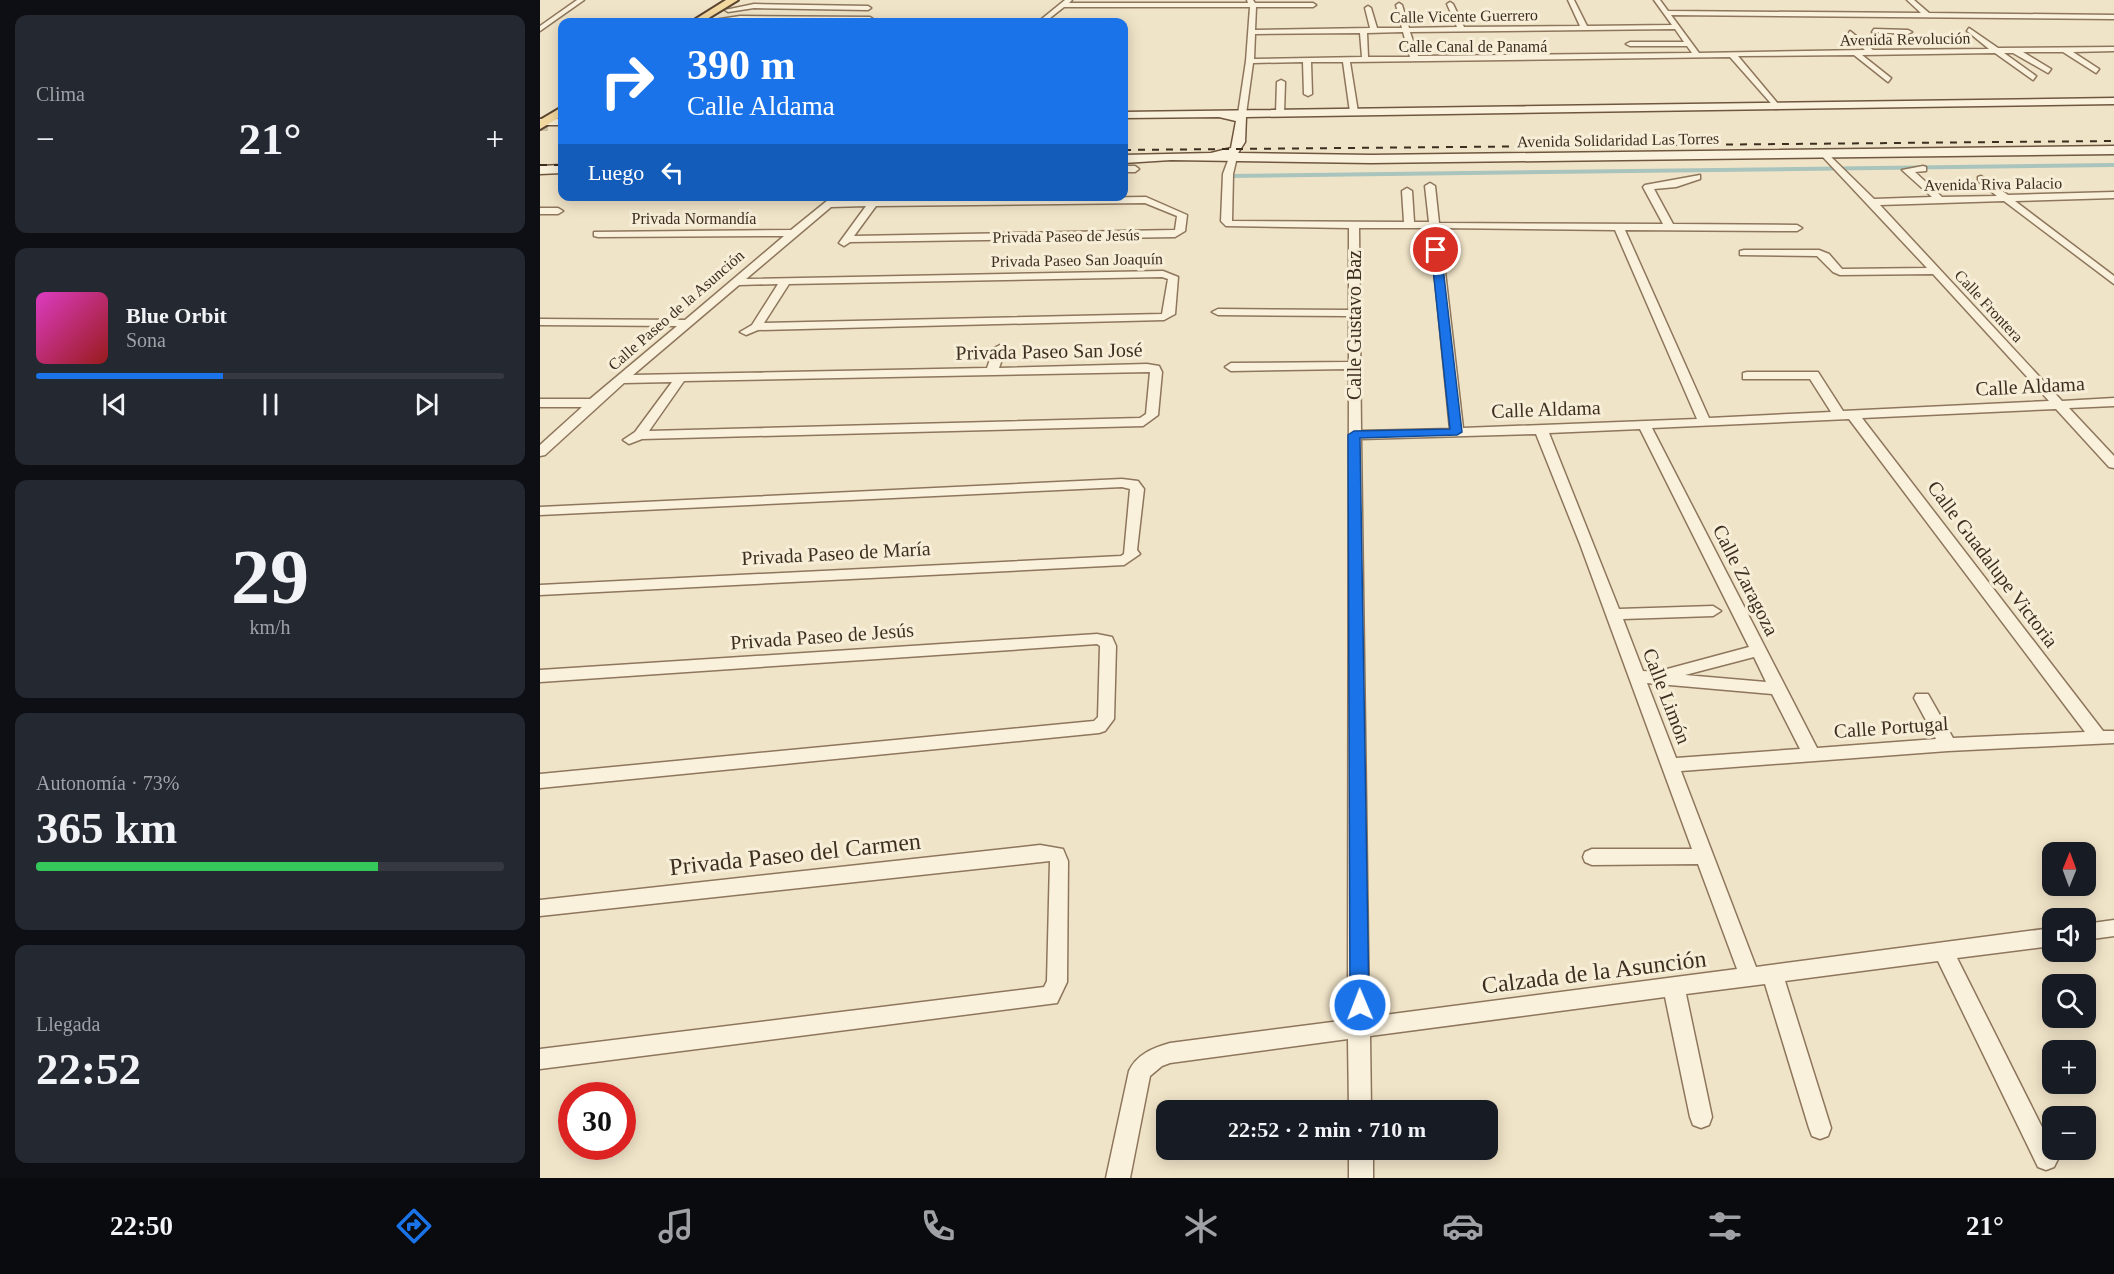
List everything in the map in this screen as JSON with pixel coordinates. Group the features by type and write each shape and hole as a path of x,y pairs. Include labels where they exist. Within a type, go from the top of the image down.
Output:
{"main road":[{"path":"704,18 744,0"},
{"path":"714,18 730,5"},
{"path":"542,120 558,103"},
{"name":"Avenida Solidaridad Las Torres","path":"1128,115 2112,103"},
{"path":"1208,114 1233,116 1242,121 1236,150 1210,156"},
{"path":"542,120 558,118"},
{"name":"Avenida Solidaridad Las Torres","path":"1128,159 1210,156 1371,159 2114,150"},
{"path":"540,172 558,171"}],"street":[{"path":"540,29 581,0"},
{"path":"1571,0 1584,27"},
{"path":"1657,0 1697,55"},
{"path":"1910,0 1927,15"},
{"path":"1046,18 1066,2 1313,5"},
{"path":"1242,114 1250,61 1252,3"},
{"path":"1450,4 1461,29"},
{"path":"730,5 869,6 860,14"},
{"path":"1399,5 1415,60"},
{"path":"790,15 800,7"},
{"path":"823,15 832,7"},
{"path":"1368,8 1374,30"},
{"path":"552,12 564,12"},
{"path":"1668,13 2114,17"},
{"path":"1698,13 1706,24"},
{"name":"Calle Vicente Guerrero","path":"1251,32 1677,27"},
{"path":"1969,30 2033,78"},
{"path":"1363,31 1365,56"},
{"path":"1882,39 1874,32 1908,32"},
{"path":"1850,33 1872,53"},
{"path":"1646,38 1688,41"},
{"path":"1630,44 1688,41"},
{"path":"1889,46 1897,53"},
{"path":"2065,50 2096,71"},
{"name":"Avenida Revolución","path":"1697,55 2114,50"},
{"path":"2016,51 2048,71"},
{"path":"1856,53 1888,80"},
{"name":"Calle Canal de Panamá","path":"1250,61 1697,55"},
{"path":"1733,55 1776,107"},
{"path":"1346,60 1354,112"},
{"path":"1307,61 1308,94"},
{"path":"1280,113 1281,82"},
{"name":"Calle Frontera","path":"1824,153 2114,464"},
{"path":"1233,157 1228,174 1227,223 1797,228"},
{"path":"1128,169 1135,169"},
{"path":"1923,170 1907,170 1940,200"},
{"path":"1669,226 1648,187 1676,184 1697,177"},
{"path":"1981,179 2114,281"},
{"path":"1430,186 1457,432"},
{"path":"1407,191 1409,224"},
{"name":"Avenida Riva Palacio","path":"1872,202 2114,195"},
{"name":"Privada Paseo de Jesús","path":"873,204 845,241 1178,234 1180,231 1182,214 1149,200 1128,200"},
{"name":"Calle Paseo de la Asunción","path":"540,452 592,403 831,201"},
{"name":"Privada Paseo de Jesús","path":"842,201 873,204 1080,201"},
{"path":"540,211 558,211"},
{"name":"Calle Gustavo Baz","path":"1354,224 1353,365 1360,1100"},
{"path":"1618,226 1704,421"},
{"name":"Privada Normandía","path":"597,234 791,233"},
{"path":"1744,253 1819,253 1826,256 1834,269 1840,272 1934,271"},
{"name":"Privada Paseo San Joaquín","path":"734,282 786,281 1163,274 1173,277 1169,314 1164,317 751,329 786,281"},
{"path":"1218,312 1353,313"},
{"path":"540,322 687,323"},
{"path":"992,372 1000,348"},
{"path":"1231,367 1353,365"},
{"name":"Privada Paseo San José","path":"623,379 1152,368 1156,372 1152,415 1148,420 1137,423 635,437 680,379"},
{"path":"1747,376 1814,375 1846,416"},
{"name":"Calle Aldama","path":"1354,435 1541,430 2114,402"},
{"path":"540,403 592,403"},
{"name":"Calle Guadalupe Victoria","path":"1846,416 2106,737"},
{"name":"Calle Zaragoza","path":"1644,425 1811,754"},
{"name":"Calle Limón","path":"1541,430 1613,614 1644,677 1670,765 1750,978"},
{"name":"Privada Paseo de María","path":"540,511 1133,484 1137,489 1130,552 1133,554 1124,560 540,590"},
{"path":"1613,614 1713,611"},
{"name":"Privada Paseo de Jesús","path":"540,676 1097,639 1106,641 1108,646 1106,719 1103,725 540,781"},
{"path":"1644,677 1758,650"},
{"path":"1644,677 1778,689"},
{"path":"1922,698 1948,745"},
{"name":"Calle Portugal","path":"1670,765 1948,745 2106,737"},
{"name":"Privada Paseo del Carmen","path":"540,908 1041,853 1056,854 1059,861 1057,982 1053,993 1044,998 540,1059"},
{"path":"1592,857 1704,856"},
{"path":"2096,930 2114,928"},
{"name":"Calzada de la Asunción","path":"1118,1178 1137,1083 1145,1064 1170,1053 2042,938"},
{"path":"1944,952 2042,1151"},
{"path":"1773,975 1820,1128"},
{"path":"1674,988 1701,1117"},
{"path":"1361,1160 1361,1178"}],"waterway":[{"path":"1229,176 2114,165"}],"tunnel":[{"path":"540,126 548,126"}],"railway":[{"path":"1128,150 2114,141"},
{"path":"540,165 558,165"}],"route":[{"path":"1360,1005 1356,798 1354,435 1457,432 1436,250"}]}
